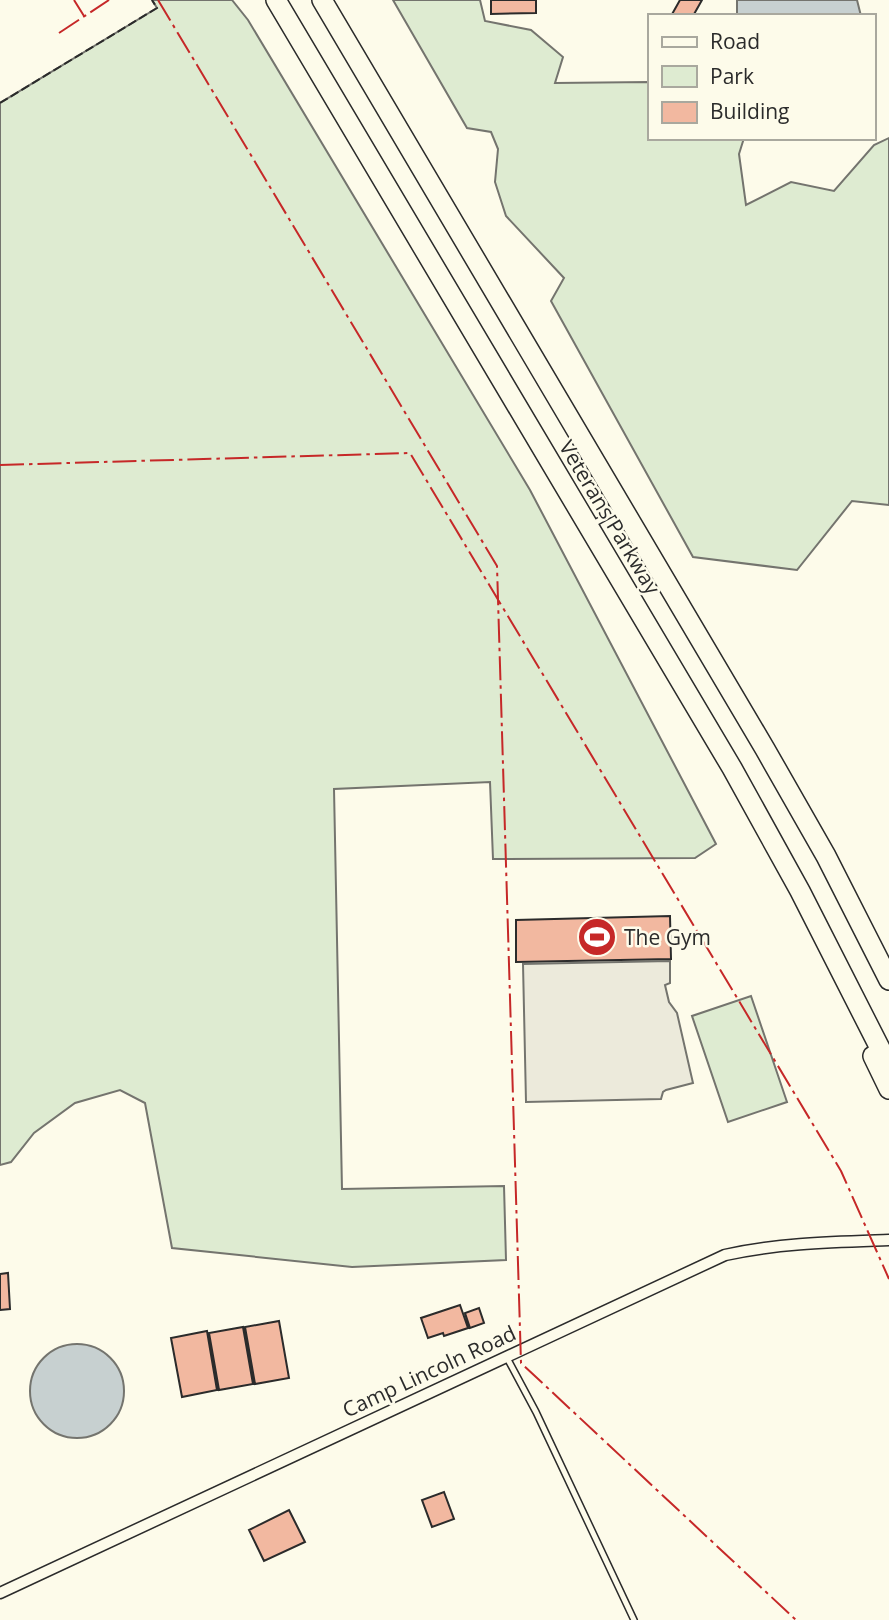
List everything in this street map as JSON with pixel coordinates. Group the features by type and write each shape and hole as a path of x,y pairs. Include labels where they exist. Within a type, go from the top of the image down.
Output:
{"highway":[{"name":"Veterans Parkway","path":"276,0 732,768 800,891 889,1066"},
{"path":"316,0 341,32"},
{"name":"Veterans Parkway","path":"322,0 624,507 826,856 889,980"},
{"path":"836,962 855,978 889,1038"},
{"path":"860,1009 862,1033 889,1089"}],"street":[{"name":"Camp Lincoln Road","path":"0,1593 725,1255 754,1248 889,1240"}],"lane":[{"path":"589,526 624,507"},
{"path":"506,1356 536,1412 634,1620"}],"green space":[{"path":"152,0 232,0 248,20 530,490 716,844 695,858 493,859 490,782 334,789 342,1189 504,1186 506,1260 352,1267 172,1248 145,1103 120,1090 75,1103 34,1133 11,1162 0,1165 0,103 157,8"},
{"path":"393,0 480,0 485,21 531,30 563,57 555,83 648,82 648,140 743,140 739,154 746,205 791,182 834,191 874,145 889,138 889,505 852,501 797,570 693,557 551,301 564,278 506,216 495,182 498,149 491,132 467,128"},
{"path":"751,996 787,1102 728,1122 692,1016"}],"shaded area":[{"path":"737,0 857,0 860,14 737,14"},
{"path":"670,961 670,983 665,985 669,1002 677,1013 693,1083 666,1090 661,1099 526,1102 523,964"},
{"path":"77,1344 95,1348 110,1358 120,1373 124,1391 120,1409 110,1424 95,1434 77,1438 59,1434 44,1424 34,1409 30,1391 34,1373 44,1358 59,1348"}],"building":[{"path":"491,0 536,0 536,13 491,14"},
{"path":"680,0 702,0 694,14 672,14"},
{"path":"670,916 671,959 516,962 516,920"},
{"path":"8,1273 10,1309 0,1310 0,1274"},
{"path":"460,1305 468,1328 428,1338 421,1318"},
{"path":"479,1308 484,1323 470,1328 465,1313"},
{"path":"279,1321 289,1378 255,1384 245,1327"},
{"path":"243,1327 253,1384 219,1390 209,1333"},
{"path":"207,1331 217,1390 182,1397 171,1338"},
{"path":"444,1492 454,1519 432,1527 422,1500"},
{"path":"289,1510 305,1542 264,1561 249,1530"}],"fence":[{"path":"0,103 157,8 152,0"}],"power":[{"path":"74,0 84,16"},
{"path":"59,33 109,0"},
{"path":"158,0 497,566 521,1363 796,1620"},
{"path":"0,465 410,453 841,1171 889,1279"}],"place":[{"name":"The Gym","path":"597,937"}]}
